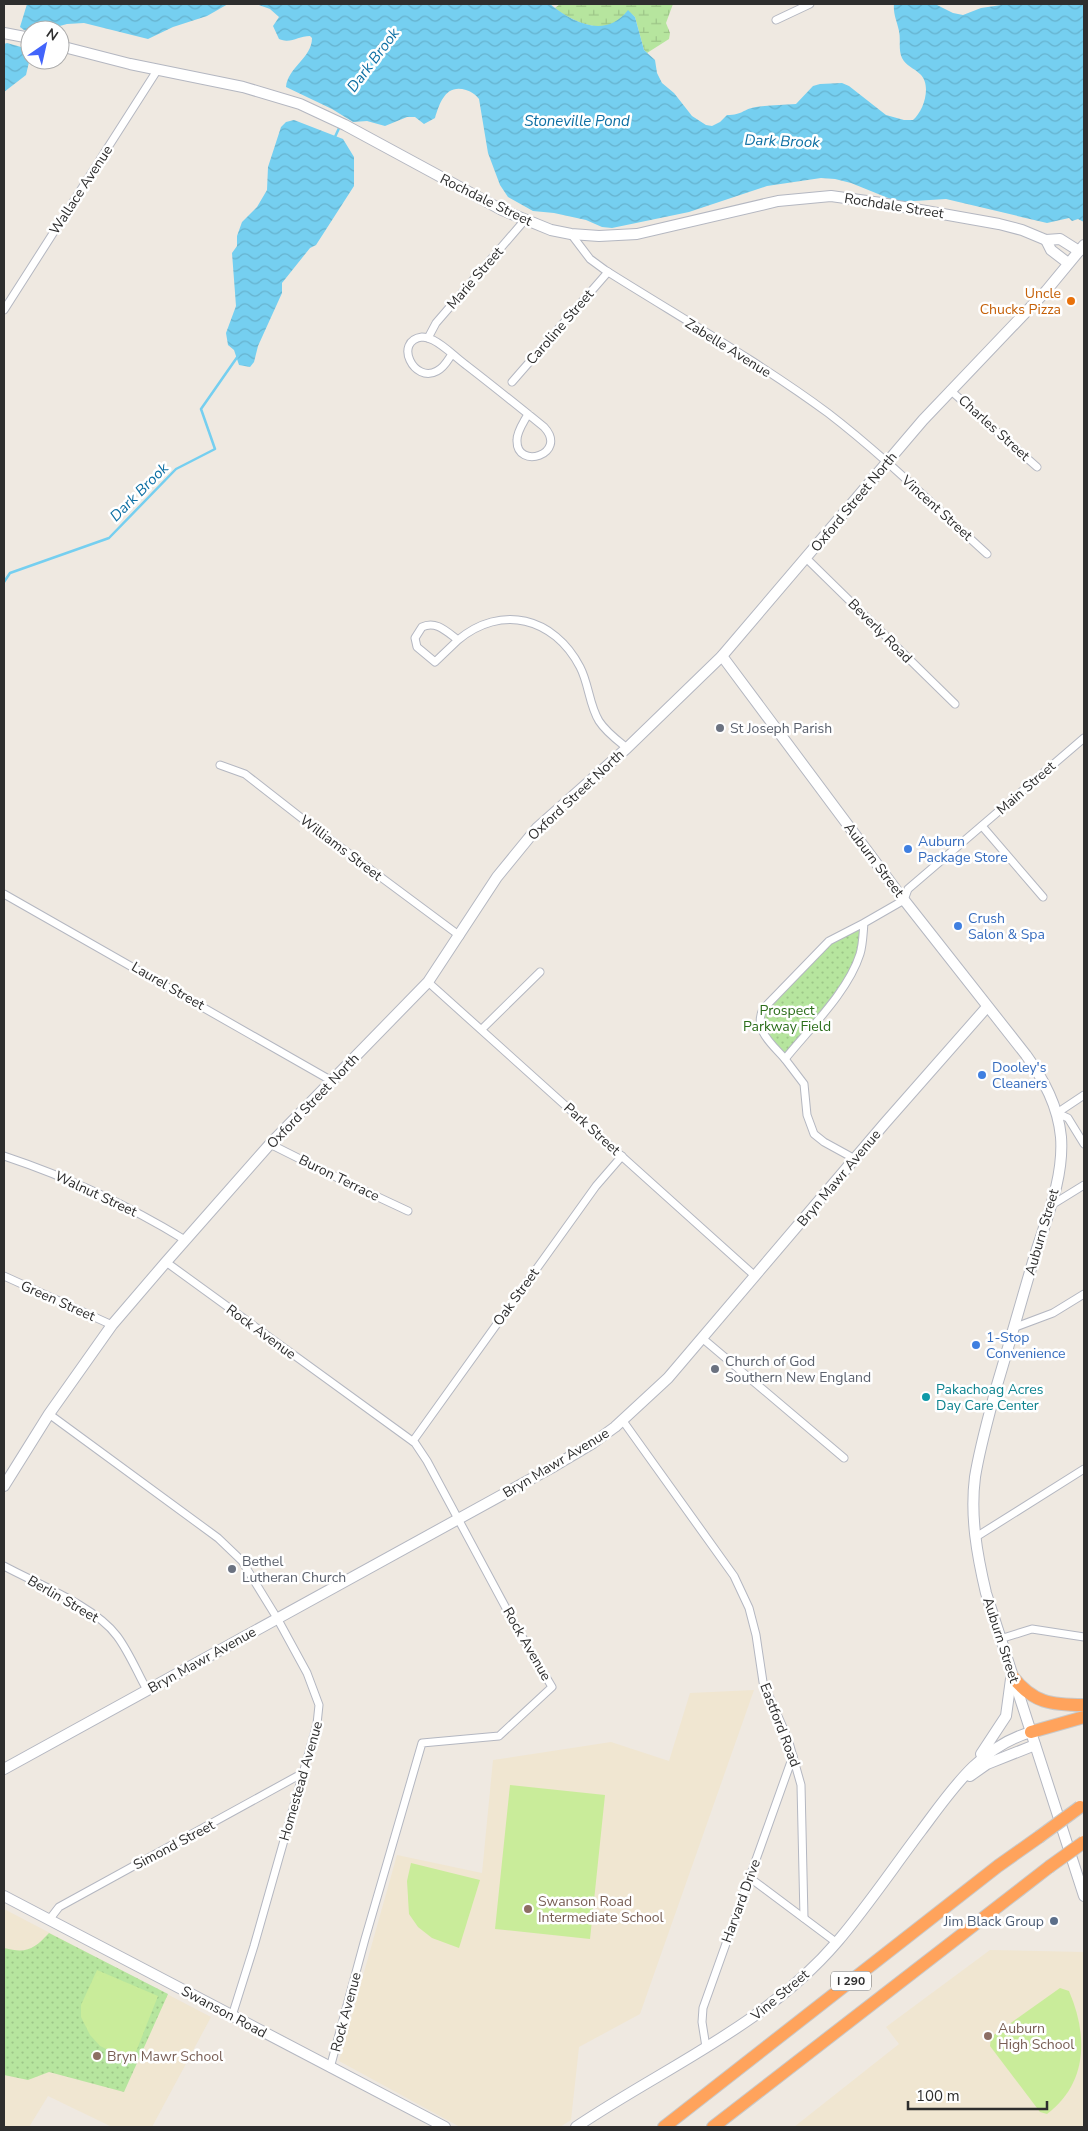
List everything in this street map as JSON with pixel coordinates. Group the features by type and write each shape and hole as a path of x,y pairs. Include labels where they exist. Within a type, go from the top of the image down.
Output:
{"highway":[{"path":"1012,1676 1024,1691 1044,1701 1064,1705 1084,1705"},
{"path":"1031,1732 1084,1717"},
{"name":"I 290","path":"664,2127 990,1872 1082,1806"},
{"name":"I 290","path":"713,2127 1084,1842"}],"street":[{"path":"776,20 810,4"},
{"path":"6,33 20,36"},
{"name":"Rochdale Street","path":"70,48 158,70 243,87 277,97 341,123 468,194 524,221 571,234 637,234 756,205 796,198 831,196 999,224 1022,230 1046,240 1060,239 1082,248"},
{"name":"Wallace Avenue","path":"4,310 158,70"},
{"name":"Marie Street","path":"428,338 436,323 524,221"},
{"name":"Zabelle Avenue","path":"571,234 590,259 819,407 857,436 886,463"},
{"name":"Rochdale Street","path":"1046,240 1051,250 1068,263"},
{"name":"Oxford Street North","path":"4,1486 49,1414 112,1325 270,1144 428,982 497,877 537,828 627,748 722,656 950,390 1046,291 1082,248"},
{"name":"Caroline Street","path":"512,382 608,272"},
{"path":"452,354 441,369 435,373 428,374 418,370 409,361 408,348 415,340 428,338 452,354 528,414 544,427 550,436 550,443 548,450 539,456 528,456 518,446 517,435 528,414"},
{"name":"Charles Street","path":"950,390 1037,467"},
{"name":"Vincent Street","path":"886,463 987,554"},
{"name":"Beverly Road","path":"806,558 955,704"},
{"path":"458,640 443,628 432,624 422,627 415,638 417,647 435,662 458,640 483,624 508,618 522,620 546,630 557,638 575,658 588,683 593,708 600,722 627,748"},
{"name":"Auburn Street","path":"722,656 904,900 1037,1071 1048,1090 1057,1113 1061,1152 1057,1179 1013,1328 978,1461 974,1498 976,1537 986,1593 1084,1896"},
{"name":"Main Street","path":"904,900 908,889 1084,738"},
{"name":"Williams Street","path":"220,764 245,774 460,936"},
{"path":"982,826 1043,897"},
{"name":"Laurel Street","path":"4,894 332,1081"},
{"path":"855,1159 824,1142 814,1134 807,1115 804,1084 761,1030 759,1019 763,1009 828,943 904,900"},
{"path":"785,1059 837,995 850,975 860,953 864,923"},
{"path":"482,1029 540,972"},
{"name":"Park Street","path":"428,982 755,1276"},
{"name":"Bryn Mawr Avenue","path":"4,1770 580,1452 623,1421 668,1378 987,1007"},
{"path":"1057,1113 1084,1095"},
{"path":"1057,1113 1068,1118 1084,1144"},
{"name":"Buron Terrace","path":"270,1144 408,1211"},
{"name":"Walnut Street","path":"4,1156 110,1198 185,1240"},
{"name":"Oak Street","path":"412,1441 596,1186 622,1156"},
{"path":"1050,1207 1084,1184"},
{"name":"Rock Avenue","path":"166,1262 412,1441 426,1461 514,1623 552,1687 499,1736 422,1743 330,2068"},
{"name":"Green Street","path":"4,1276 112,1325"},
{"path":"1013,1328 1053,1313 1084,1294"},
{"path":"702,1338 844,1458"},
{"name":"Homestead Avenue","path":"49,1414 231,1548 242,1561 278,1618 307,1673 320,1710 254,1946 232,2016"},
{"name":"Eastford Road","path":"623,1421 723,1561 742,1591 754,1626 763,1682 788,1739 799,1777 802,1801 804,1918"},
{"path":"976,1537 1084,1469"},
{"name":"Berlin Street","path":"4,1566 87,1610 104,1622 117,1637 147,1690"},
{"path":"1000,1638 1032,1629 1084,1638"},
{"path":"974,1764 1003,1723 1008,1709 1012,1676"},
{"name":"Vine Street","path":"576,2127 768,2008 837,1943 936,1810 974,1764 1014,1737 1031,1732"},
{"name":"Vine Street","path":"936,1810 978,1770 1035,1745"},
{"name":"Harvard Drive","path":"706,2047 702,2012 793,1756"},
{"name":"Simond Street","path":"49,1920 59,1907 303,1773"},
{"path":"750,1878 837,1943"},
{"name":"Swanson Road","path":"4,1896 445,2127"}],"shaded area":[{"name":"Swanson Road Intermediate School","path":"754,1690 640,2014 579,2047 571,2120 560,2127 460,2127 339,2061 397,1855 482,1873 493,1760 611,1742 669,1761 690,1693"},
{"name":"Bryn Mawr School","path":"4,1909 211,2017 152,2127 112,2127 48,2096 29,2127 4,2127"},
{"name":"Auburn High School","path":"990,1950 1083,1952 1084,2127 794,2127 899,2044 886,2027"}],"green space":[{"path":"560,4 673,4 666,23 670,33 669,39 647,53 644,50 635,17 628,11 621,19 612,24 595,26 578,21 562,13 555,8"},
{"name":"Prospect Parkway Field","path":"864,923 862,943 850,975 785,1059 771,1043 760,1016 832,939"},
{"path":"510,1785 605,1795 590,1939 495,1929"},
{"path":"411,1863 480,1880 459,1948 432,1938 418,1927 409,1914 407,1881"},
{"name":"Bryn Mawr School","path":"49,1933 168,1994 124,2092 49,2072 28,2080 4,2075 4,1948 12,1950 30,1949"},
{"path":"97,1970 158,1996 132,2062 100,2046 90,2035 81,2017 81,2005"},
{"path":"1060,1988 1069,1991 1075,2008 1081,2041 1080,2057 1077,2073 1070,2088 1060,2102 1047,2114 1040,2112 990,2046 991,2037"}],"water":[{"path":"27,4 228,4 207,16 173,27 148,39 84,23 70,24 70,20 22,20"},
{"name":"Stoneville Pond","path":"256,4 550,4 579,22 600,26 610,24 619,19 628,10 635,17 644,50 655,60 657,73 662,83 674,93 692,116 706,125 712,126 720,122 727,115 752,108 796,104 813,86 842,83 849,86 886,115 904,120 913,120 923,104 926,85 920,74 902,58 900,34 894,4 935,4 953,13 963,15 981,8 1008,4 1084,4 1084,222 1078,219 1072,221 1069,218 1047,223 946,199 898,202 851,183 821,178 767,186 689,212 612,228 602,227 586,220 554,213 533,211 508,197 500,185 488,153 479,99 473,93 459,89 449,92 439,106 435,118 424,124 415,117 407,117 385,126 367,121 353,122 332,109 286,87 291,74 308,51 312,38 306,36 287,41 279,39 273,26 279,17 270,9"},
{"path":"4,44 20,47 20,70 27,70 26,75 4,92"},
{"path":"294,120 343,139 354,157 354,186 316,245 310,248 282,283 282,293 258,346 254,362 250,367 239,365 234,350 228,345 226,333 236,306 232,253 237,246 237,236 242,222 257,207 267,190 268,167 281,127 286,122"}],"waterway":[{"name":"Dark Brook","path":"334,139 340,126"},
{"name":"Dark Brook","path":"4,582 10,573 109,538 176,469 215,449 201,409 238,356"}],"place":[{"name":"Uncle Chucks Pizza","path":"1071,301"},
{"name":"St Joseph Parish","path":"720,728"},
{"name":"Auburn Package Store","path":"908,849"},
{"name":"Crush Salon & Spa","path":"958,926"},
{"name":"Dooley's Cleaners","path":"982,1075"},
{"name":"1-Stop Convenience","path":"976,1345"},
{"name":"Church of God Southern New England","path":"715,1369"},
{"name":"Pakachoag Acres Day Care Center","path":"926,1397"},
{"name":"Bethel Lutheran Church","path":"232,1569"},
{"name":"Swanson Road Intermediate School","path":"528,1909"},
{"name":"Jim Black Group","path":"1054,1921"},
{"name":"Auburn High School","path":"988,2036"},
{"name":"Bryn Mawr School","path":"97,2056"}]}
